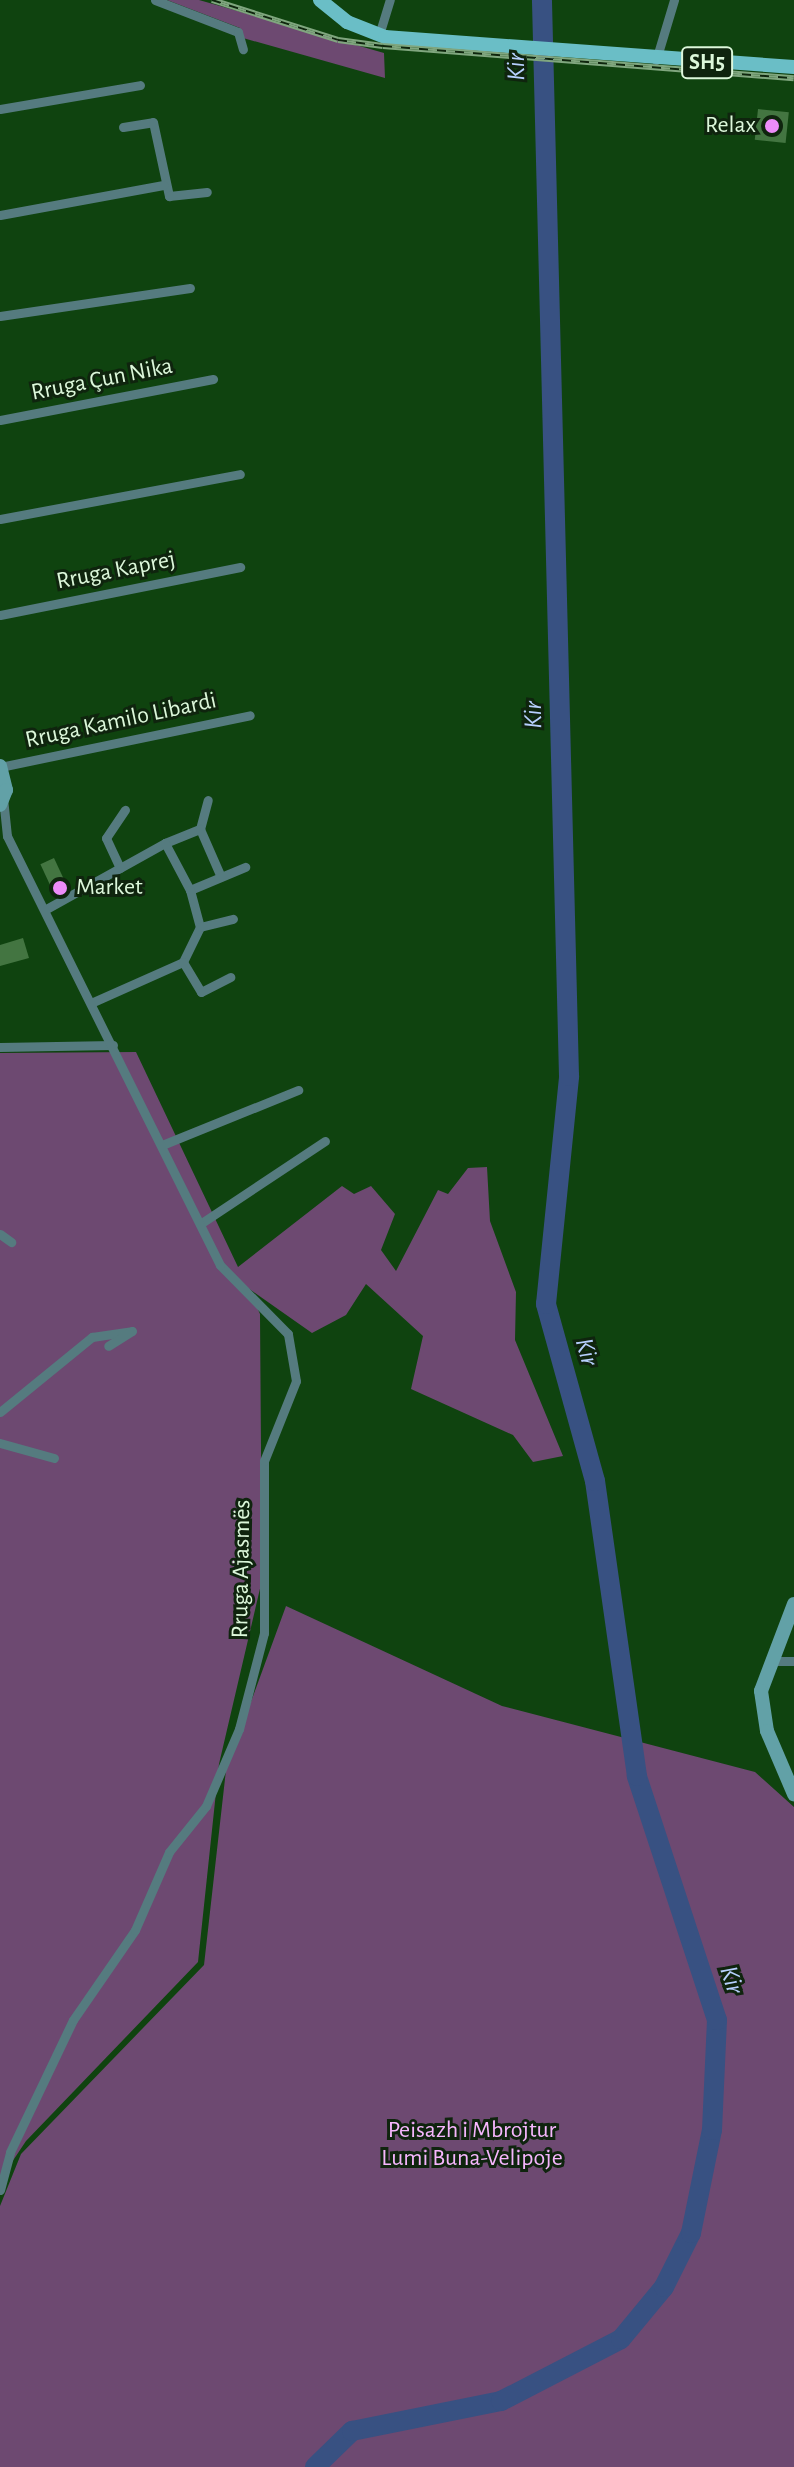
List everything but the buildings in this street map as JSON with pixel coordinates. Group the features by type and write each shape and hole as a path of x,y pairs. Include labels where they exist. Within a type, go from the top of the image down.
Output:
{"main road":[{"name":"SH5","path":"320,0 382,36 656,60 794,67"}],"street":[{"path":"155,0 238,32 243,49"},
{"path":"382,36 390,0"},
{"path":"656,60 674,0"},
{"path":"0,109 140,85"},
{"path":"123,127 153,122 163,185 169,196 207,192"},
{"path":"0,215 163,185"},
{"path":"0,316 190,288"},
{"name":"Rruga Çun Nika","path":"0,420 213,379"},
{"path":"0,519 240,474"},
{"name":"Rruga Kaprej","path":"0,615 240,567"},
{"name":"Rruga Kamilo Libardi","path":"0,766 250,715"},
{"path":"0,766 4,834 48,908 200,1224 325,1141"},
{"path":"208,800 200,829 221,877"},
{"path":"120,868 106,838 125,810"},
{"path":"48,908 165,843 200,829"},
{"path":"93,1002 183,962 200,927 190,890 165,843"},
{"path":"190,890 245,867"},
{"path":"200,927 233,919"},
{"path":"183,962 201,992 230,977"},
{"path":"0,1047 113,1045"},
{"path":"162,1145 298,1090"},
{"name":"Rruga Ajasmës","path":"0,2190 10,2152 73,2020 135,1930 169,1852 206,1806 239,1729 264,1633 264,1461 296,1381 296,1355 282,1325 227,1276 200,1224"},
{"path":"0,1234 11,1242"},
{"path":"0,1412 92,1337 132,1331 108,1346"},
{"path":"0,1443 54,1458"},
{"path":"794,1604 770,1661 761,1700 794,1794"},
{"path":"770,1661 794,1661"}],"green space":[{"path":"167,0 199,0 384,53 385,78 243,38 240,28"},
{"path":"136,1052 238,1267 342,1186 354,1194 371,1186 395,1214 381,1250 396,1271 438,1190 448,1194 468,1168 487,1167 490,1221 516,1292 515,1340 563,1456 533,1462 513,1435 411,1389 423,1336 366,1284 346,1315 312,1333 248,1288 260,1314 262,1580 219,1764 198,1962 26,2141 0,2180 0,1053"},
{"name":"Peisazh i Mbrojtur Lumi Buna-Velipoje","path":"286,1606 502,1706 755,1772 794,1807 794,2467 0,2467 0,2206 21,2154 204,1965 226,1770"}],"waterway":[{"name":"Kir","path":"315,2467 352,2431 501,2401 621,2339 664,2287 691,2233 712,2130 717,2020 637,1776 595,1481 546,1304 569,1076 542,0"}],"railway":[{"path":"212,0 338,40 794,78"}],"place":[{"name":"Relax","path":"772,126"},
{"name":"Market","path":"60,888"}]}
